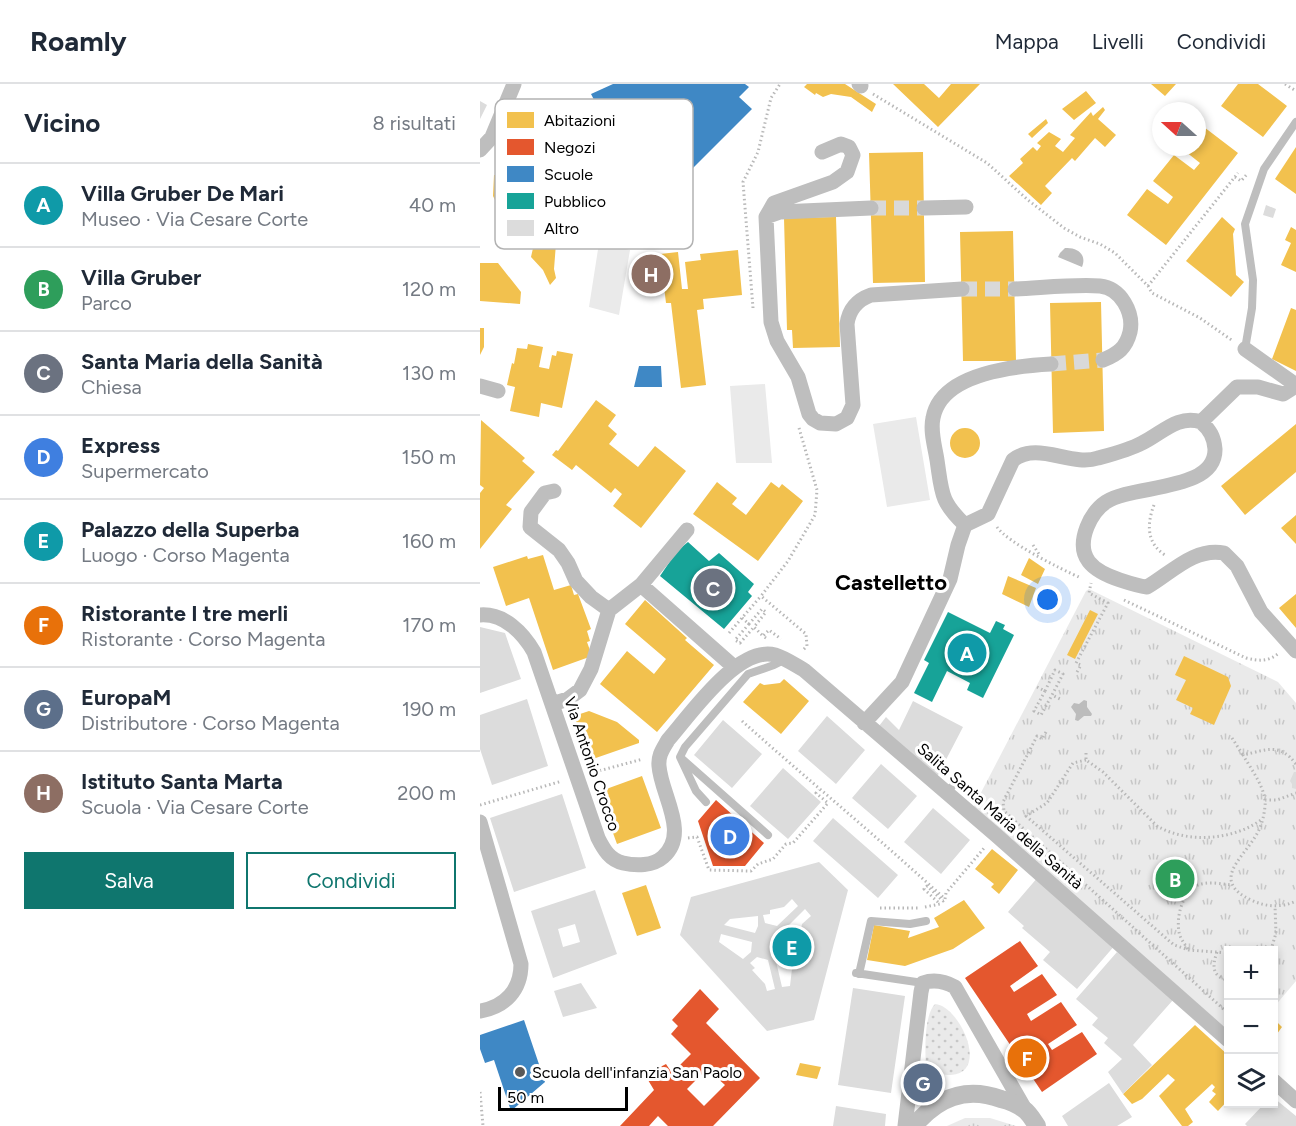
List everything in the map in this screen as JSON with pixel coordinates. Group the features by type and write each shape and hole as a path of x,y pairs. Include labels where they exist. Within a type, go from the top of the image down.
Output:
{"street":[{"path":"508,99 514,84"},
{"path":"480,150 492,137 495,130"},
{"path":"822,152 841,144 849,147 853,155 847,172 833,182 774,203 765,217 771,322 777,341 798,377 809,414 813,419 828,424 842,422 853,405 847,324 848,315 858,302 871,295 962,289"},
{"path":"924,208 966,207"},
{"path":"765,217 780,212 871,208"},
{"path":"1015,289 1102,286 1115,292 1126,305 1132,322 1128,342 1117,355 1103,360"},
{"path":"1201,422 1237,387 1248,386 1283,394 1296,386 1245,349"},
{"path":"966,525 945,502 932,424 935,409 945,394 985,373 1022,366 1051,364"},
{"path":"480,386 498,391"},
{"path":"864,723 902,682 950,579 958,545 966,525 988,513 1013,460 1029,453 1046,453 1065,459 1093,460 1140,444 1169,426 1185,420 1201,422 1213,436 1215,454 1211,464 1200,475 1167,485 1122,494 1106,502 1092,518 1084,541 1085,555 1097,570 1147,587 1178,564 1211,553 1224,553 1237,566 1261,612 1293,648"},
{"path":"554,491 545,493 531,512 530,527 559,550 576,581 591,597 609,610"},
{"path":"552,704 568,699 580,690 591,669 609,610 641,585 687,530"},
{"path":"641,585 734,667"},
{"name":"Via Antonio Crocco","path":"480,615 496,616 506,622 524,636 534,652 598,838 604,849 618,862 646,864 657,861 671,848 675,837 673,820 660,773 660,754"},
{"path":"660,754 668,740 734,667 752,656 784,655"},
{"name":"Salita Santa Maria della Sanità","path":"784,655 946,793 1224,1037"},
{"path":"480,822 521,964 521,971 518,986 508,998 497,1006 480,1011"},
{"path":"905,1126 923,983 935,980 955,987 1026,1111 1037,1126"},
{"path":"1278,1085 1296,1101"},
{"path":"914,1126 937,1104 963,1094 994,1096 1026,1111"}],"lane":[{"path":"1245,349 1252,308 1253,280 1245,224 1264,169 1296,122"},
{"path":"680,757 748,674 774,665 784,655"},
{"path":"680,757 696,791 706,802"},
{"path":"680,757 768,835"},
{"path":"946,793 957,781"},
{"path":"923,983 857,974 870,923 877,921 910,924 926,921"}],"path":[{"path":"754,316 750,298 743,182 758,152 771,98 780,84"},
{"path":"1285,84 1296,91"},
{"path":"860,85 884,102 987,163 1028,200 1064,228 1115,253 1148,286 1152,293 1200,318 1245,349"},
{"path":"1148,286 1238,173"},
{"path":"729,633 788,561 815,515 817,490 797,421"},
{"path":"1167,485 1155,503 1149,520 1149,531 1151,539 1160,551 1178,564"},
{"path":"1000,532 1099,587"},
{"path":"1034,545 1040,556"},
{"path":"1077,672 1081,665 1076,663 1108,603 1089,593 1091,583"},
{"path":"754,627 784,655 802,652 807,646 806,634 761,596"},
{"path":"1116,596 1246,658 1259,661 1272,659 1293,648"},
{"path":"762,609 766,612 740,643 735,639 749,624 762,609"},
{"path":"742,618 749,624"},
{"path":"763,636 769,630 785,643"},
{"path":"1055,670 1063,674 1053,695 1041,715 1034,711 1055,670"},
{"path":"1037,687 1045,691"},
{"path":"1053,695 1062,700"},
{"path":"742,721 819,790 892,850 945,899"},
{"path":"1046,732 1042,739 1037,736 1003,802 1004,811 1224,1009"},
{"path":"1232,738 1265,800 1262,819 1254,838 1233,866 1230,879 1233,885 1253,901 1275,906 1284,906 1296,901"},
{"path":"1243,755 1271,749 1282,750 1296,764"},
{"path":"1086,753 1086,760"},
{"path":"480,805 660,754"},
{"path":"1224,953 1189,950 1174,945 1026,816 1047,803 1072,763 1086,760 1103,772 1157,826 1165,831 1199,837 1229,835 1252,826 1262,819"},
{"path":"687,838 698,837 710,870 751,871 758,864 772,859 786,844 793,843 828,803 816,794 819,790"},
{"path":"1265,800 1277,800 1296,793"},
{"path":"945,899 946,893 986,848"},
{"path":"1189,950 1178,930 1185,897 1198,885 1206,883 1233,885"},
{"path":"877,921 878,911 884,907 920,908 940,904 924,889 927,886 943,901 945,899"},
{"path":"1272,946 1276,933 1275,906"},
{"path":"1217,952 1213,965 1214,972 1218,977 1224,979"},
{"path":"480,1092 483,1126"}],"green space":[{"path":"598,249 630,250 619,315 589,307"},
{"path":"765,384 772,463 736,463 730,386"},
{"path":"916,417 930,500 887,507 873,424"},
{"path":"1089,589 1278,682 1296,703 1296,981 1278,1002 1278,946 1224,946 1224,1027 973,808"},
{"path":"935,1004 954,1016 967,1040 970,1052 968,1063 963,1071 951,1075 944,1075 926,1067 927,1024 931,1009"},
{"path":"965,1118 990,1118 1016,1126 947,1126"}],"shaded area":[{"path":"1065,248 1077,250 1082,255 1082,267 1058,257"},
{"path":"1084,700 1087,701 1087,707 1092,714 1078,721 1075,720 1076,714 1071,707 1074,703 1079,704"}],"building: Abitazioni":[{"path":"807,84 845,84 876,104 872,112 851,97 831,94 823,97 816,93 815,95 804,87"},
{"path":"893,84 924,84 939,98 951,84 980,84 938,127"},
{"path":"1151,84 1176,84 1165,96"},
{"path":"1238,84 1258,84 1287,106 1263,137 1221,106"},
{"path":"1086,91 1096,103 1074,120 1062,109"},
{"path":"1103,107 1105,110 1098,119 1116,135 1105,147 1095,138 1075,161 1072,158 1045,186 1052,193 1041,205 1009,176 1023,163 1020,159 1033,147 1037,151 1041,146 1037,143 1049,132 1061,139 1055,146 1063,152 1075,138 1070,135 1091,112 1093,116"},
{"path":"1046,119 1048,123 1032,138 1028,134"},
{"path":"1206,129 1238,153 1166,245 1127,215 1147,189 1168,204 1173,197 1153,181 1173,156 1194,170 1200,163 1191,156 1206,156"},
{"path":"1296,147 1296,194 1275,179"},
{"path":"923,152 925,282 873,283 869,153"},
{"path":"495,175 495,200 493,196"},
{"path":"836,217 840,347 793,348 792,330 787,330 784,218"},
{"path":"1222,217 1235,229 1233,234 1236,275 1244,282 1231,297 1186,261"},
{"path":"1291,227 1296,230 1296,272 1281,265 1291,243 1285,240"},
{"path":"1013,231 1016,361 963,361 960,232"},
{"path":"533,249 556,249 554,269 556,278 550,285 543,270 531,257"},
{"path":"738,250 742,295 703,299 704,309 697,310 706,385 681,388 671,303 666,303 660,254 678,252 682,289 688,289 685,262 701,260 700,254"},
{"path":"480,263 498,263 521,292 520,304 480,301"},
{"path":"1101,302 1104,431 1053,433 1050,303"},
{"path":"1291,308 1296,310 1296,371 1272,359"},
{"path":"480,328 484,328 484,347 480,355"},
{"path":"528,344 543,347 539,367 549,369 552,355 556,356 557,351 573,354 562,408 541,403 539,417 510,411 515,387 507,385 512,363 514,364 517,348 527,349"},
{"path":"596,400 616,415 608,426 617,434 609,444 638,467 655,446 686,471 641,528 613,506 622,494 615,488 611,493 576,465 572,470 552,455 556,450 558,451"},
{"path":"481,420 525,458 522,461 535,472 506,505 512,509 480,549 480,493 484,488 480,485"},
{"path":"1296,424 1296,472 1245,515 1221,486"},
{"path":"965,428 976,432 980,443 976,454 965,458 954,454 950,443 954,432"},
{"path":"717,482 737,498 732,504 746,515 771,482 779,488 782,484 803,501 758,561 693,514"},
{"path":"1296,515 1296,544 1281,528"},
{"path":"543,555 554,590 571,585 574,595 578,594 591,629 587,631 590,641 587,642 592,656 553,670 529,598 506,606 493,567 527,556 528,559"},
{"path":"1029,558 1045,569 1038,584 1021,575"},
{"path":"1008,576 1036,588 1029,607 1002,594"},
{"path":"1296,594 1296,628 1279,608"},
{"path":"645,600 714,665 657,732 600,684 627,651 654,674 666,659 625,624"},
{"path":"1090,610 1098,614 1075,659 1067,655"},
{"path":"1184,656 1228,677 1231,686 1214,725 1190,714 1193,708 1176,700 1186,680 1175,675"},
{"path":"784,679 809,701 781,734 743,702 760,683 764,685 780,683"},
{"path":"589,711 617,722 639,740 639,743 590,760 574,716"},
{"path":"642,776 661,828 617,844 598,792"},
{"path":"992,849 1018,870 999,894 991,887 994,884 975,869"},
{"path":"646,885 661,928 637,936 622,893"},
{"path":"964,900 985,928 953,949 905,966 867,960 874,925 910,931 908,938 939,927 934,918"},
{"path":"1195,1025 1224,1051 1224,1104 1218,1111 1209,1102 1216,1094 1212,1091 1215,1087 1212,1084 1185,1109 1193,1122 1188,1126 1182,1126 1159,1096 1175,1080 1168,1074 1142,1099 1132,1104 1123,1094"},
{"path":"800,1063 821,1067 817,1079 796,1075"}],"building: Negozi":[{"path":"716,800 764,843 745,866 713,866 698,821"},
{"path":"1020,941 1038,966 1010,986 1014,992 1042,974 1057,995 1027,1014 1031,1021 1061,1002 1077,1025 1048,1044 1052,1050 1082,1032 1097,1054 1042,1092 965,978"},
{"path":"700,989 719,1009 706,1023 760,1078 713,1126 668,1126 658,1116 649,1126 620,1126 654,1090 645,1075 666,1064 672,1073 691,1054 671,1034 678,1026 672,1020","holes":["707,1069 725,1085 704,1106 687,1089"]}],"building: Scuole":[{"path":"613,84 745,84 749,87 739,97 752,109 693,168 693,99 594,99 591,94"},
{"path":"639,366 661,366 662,387 634,387"},
{"name":"Scuola dell'infanzia San Paolo","path":"524,1020 545,1082 511,1111 494,1060 485,1063 480,1049 480,1035"}],"building: Pubblico":[{"path":"688,542 709,561 719,553 754,584 748,592 752,596 724,629 660,576 677,551"},
{"path":"948,612 990,633 996,621 1005,625 1003,629 1014,635 983,698 967,690 970,683 947,671 932,702 914,693 929,663 924,660"}],"building: Altro":[{"path":"480,101 487,105 480,119"},
{"path":"1266,205 1276,209 1273,218 1263,215"},
{"path":"480,627 505,633 521,679 480,693"},
{"path":"527,699 548,766 492,785 480,749 480,715"},
{"path":"913,701 963,727 937,777 879,726 886,717 899,730"},
{"path":"827,716 865,750 836,784 798,751"},
{"path":"723,720 762,754 732,788 694,755"},
{"path":"881,764 917,796 888,829 852,798"},
{"path":"783,768 821,802 788,839 750,806"},
{"path":"1296,772 1296,789 1292,788 1290,781"},
{"path":"562,794 586,868 514,892 490,818"},
{"path":"933,808 970,840 941,874 904,842"},
{"path":"833,818 898,875 878,898 813,841"},
{"path":"819,862 848,890 814,1020 767,1031 680,935 691,897","holes":["792,899 798,906 777,926 765,923 763,915 770,914 770,910 784,907","805,909 811,916 802,924 799,940 795,940 793,946 779,942 782,932","758,916 755,933 724,925 730,919","721,934 752,942 751,952 743,959 719,942","778,949 791,951 789,959 793,960 790,986 782,987 775,957","757,957 768,960 775,989 767,991 765,984 752,970 755,968 750,963"]},
{"path":"1038,877 1116,944 1077,989 1043,960 1050,952 1022,928 1024,926 1008,912"},
{"path":"595,890 617,954 553,978 531,911","holes":["575,924 580,942 563,947 558,929"]},
{"path":"1117,952 1173,1000 1133,1045 1152,1065 1123,1094 1108,1072 1122,1059 1104,1043 1108,1038 1092,1025 1098,1018 1076,999"},
{"path":"581,983 597,1008 563,1017 554,991"},
{"path":"853,988 905,996 891,1093 838,1085"},
{"path":"1109,1083 1132,1117 1117,1126 1068,1126 1062,1116"},
{"path":"1278,1101 1296,1116 1296,1126 1247,1126 1245,1124 1260,1108 1278,1108"},
{"path":"836,1106 886,1114 885,1126 833,1126"}],"tunnel":[{"path":"871,208 924,208"},
{"path":"962,289 1015,289"},
{"path":"1051,364 1103,360"}],"place":[{"name":"Istituto Santa Marta","path":"651,274"},
{"name":"Santa Maria della Sanità","path":"713,588"},
{"name":"Villa Gruber De Mari","path":"967,653"},
{"name":"Express","path":"730,836"},
{"name":"Villa Gruber","path":"1175,879"},
{"name":"Palazzo della Superba","path":"792,947"},
{"name":"Ristorante I tre merli","path":"1027,1058"},
{"name":"Scuola dell'infanzia San Paolo","path":"520,1072"},
{"name":"EuropaM","path":"923,1083"}],"district":[{"name":"Castelletto","path":"891,582"}]}
